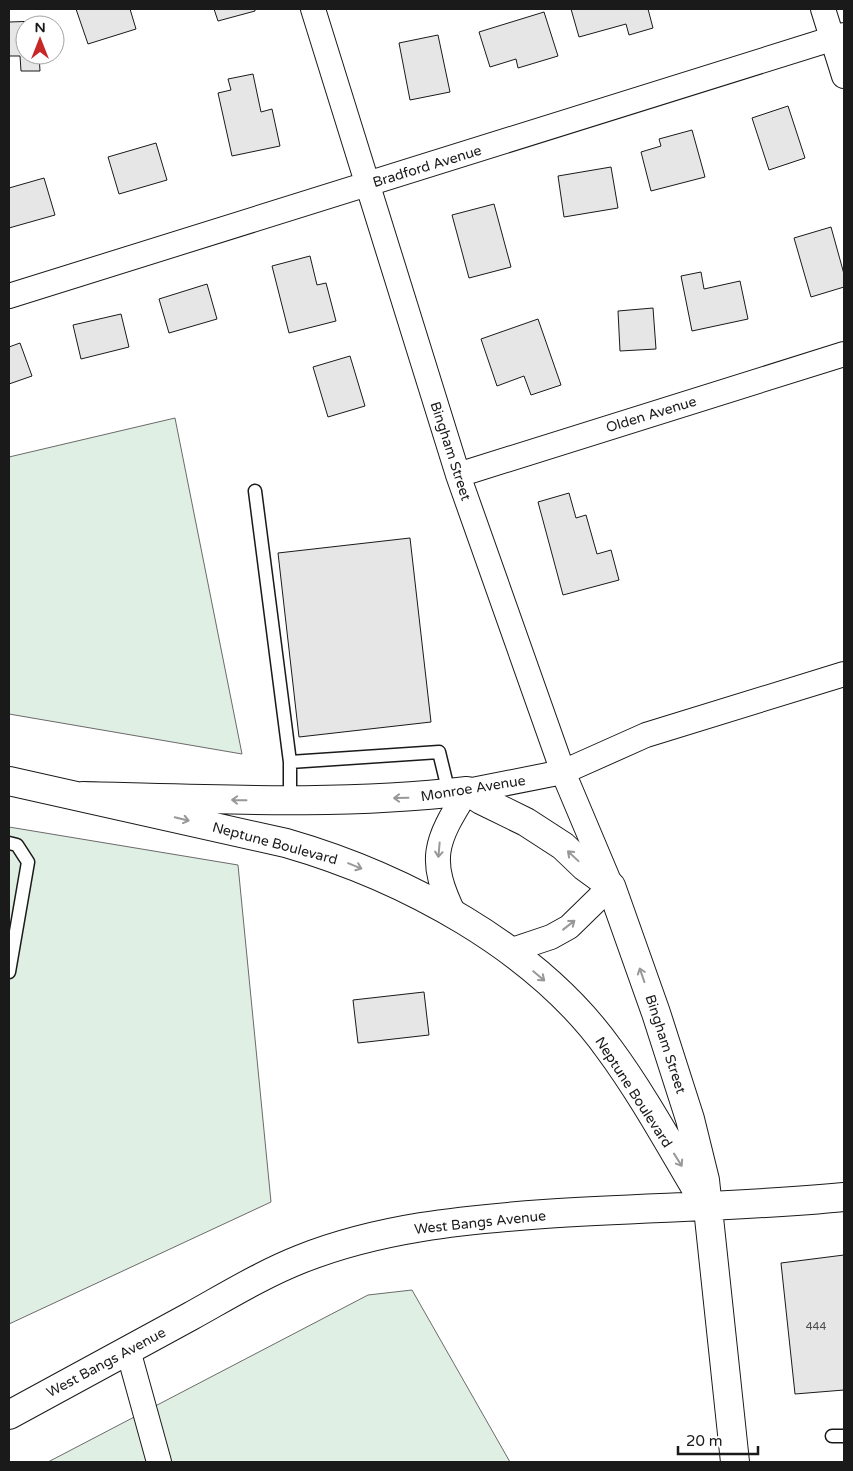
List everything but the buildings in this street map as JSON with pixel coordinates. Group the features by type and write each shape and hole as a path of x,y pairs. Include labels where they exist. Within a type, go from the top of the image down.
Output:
{"street":[{"name":"Bingham Street","path":"313,9 458,475 563,772 611,886 656,1013 690,1119 705,1180 707,1206"},
{"path":"823,9 838,37 844,76"},
{"name":"Bradford Avenue","path":"9,296 838,37"},
{"name":"Olden Avenue","path":"458,475 844,354"},
{"name":"Monroe Avenue","path":"83,796 290,800 416,797 458,792 563,772 646,735 844,674"},
{"name":"Neptune Boulevard","path":"9,781 83,796 286,843 326,855 387,879 455,916 509,952 540,976 582,1015 609,1048 707,1206 735,1462"},
{"path":"455,916 438,872 439,845 458,792 481,800 533,827 563,846 585,867 611,886 569,927 551,937 509,952"},
{"name":"West Bangs Avenue","path":"9,1415 254,1282 302,1259 375,1236 432,1225 478,1219 614,1210 770,1204 844,1197"},
{"path":"128,1350 159,1462"}],"lane":[{"path":"254,491 290,762 290,800"},
{"path":"290,762 439,752 458,792"},
{"path":"9,844 16,845 28,862 9,972"}],"green space":[{"path":"175,418 242,754 9,714 9,457"},
{"path":"9,827 238,865 271,1202 9,1324"},
{"path":"412,1290 510,1462 48,1462 368,1295"}]}
